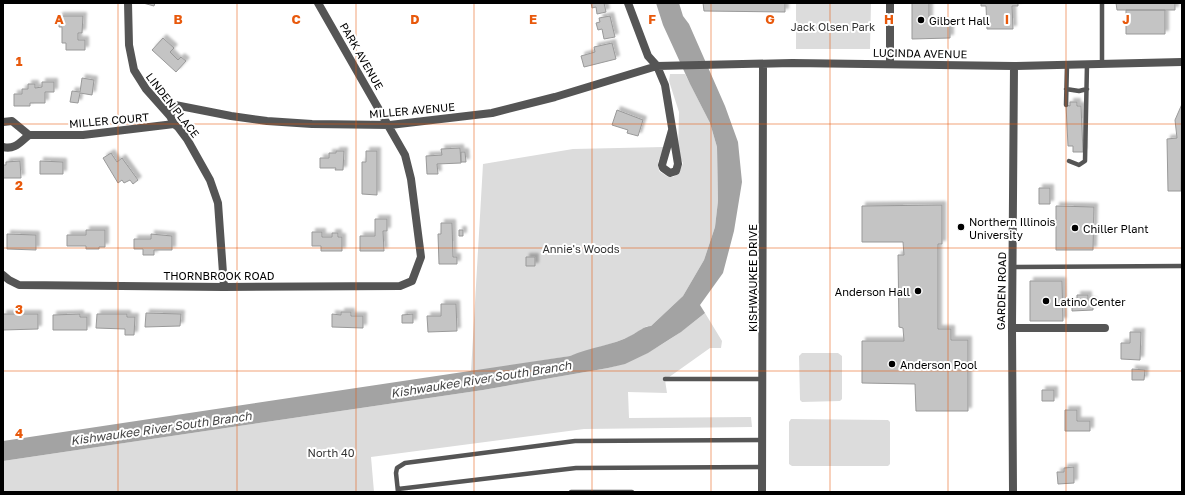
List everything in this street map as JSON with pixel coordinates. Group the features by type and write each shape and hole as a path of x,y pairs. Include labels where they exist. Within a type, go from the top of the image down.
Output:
{"street":[{"name":"LINDEN PLACE","path":"128,3 129,45 134,70 146,89 187,138 203,165 218,203 224,287"},
{"name":"PARK AVENUE","path":"318,3 390,125 405,155 410,179 421,257"},
{"path":"628,3 648,56 657,66 669,102 672,130"},
{"path":"890,3 890,64"},
{"name":"LUCINDA AVENUE","path":"657,66 763,64 1014,66 1182,62"},
{"name":"KISHWAUKEE DRIVE","path":"762,492 763,64"},
{"name":"MILLER AVENUE","path":"170,116 175,105 231,116 267,121 312,124 390,125 432,121 498,111 555,97 657,66"},
{"name":"GARDEN ROAD","path":"1013,492 1012,328 1014,66"},
{"path":"3,122 12,121 29,135 16,146 10,148 3,147"},
{"name":"MILLER COURT","path":"29,135 83,135 174,124"},
{"name":"THORNBROOK ROAD","path":"3,275 19,285 224,287 400,286 412,281 421,257"},
{"path":"1012,328 1105,328"}],"lane":[{"path":"1102,3 1102,64"},
{"path":"1069,161 1079,165 1085,161 1087,64"},
{"path":"1066,105 1067,65"},
{"path":"1066,89 1079,91 1087,89"},
{"path":"1013,267 1182,266"},
{"path":"665,379 763,379"},
{"path":"762,440 575,441 405,463 397,468 396,473 398,490 576,468 762,467"},
{"path":"571,492 632,492"}],"green space":[{"name":"Jack Olsen Park","path":"796,3 871,3 870,49 796,49"},
{"name":"Annie's Woods","path":"670,74 685,74 710,123 717,147 718,201 715,227 704,260 683,296 651,326 647,326 631,336 616,342 570,356 471,372 483,164 573,149 664,147 658,162 659,171 668,177 673,177 679,173 683,163 678,154 679,112 669,81"},
{"name":"North 40","path":"705,313 722,341 721,348 710,348 665,380 667,393 628,392 629,418 751,417 752,427 584,429 371,457 374,492 3,492 3,461 483,390 608,368 634,359 660,346"},
{"path":"802,353 838,353 842,356 842,399 840,401 802,402 800,400 799,356"},
{"path":"791,419 888,420 890,422 890,464 888,466 792,466 789,464 789,422"}],"water":[{"name":"Kishwaukee River South Branch","path":"656,3 679,3 683,16 689,24 725,106 738,142 742,182 734,231 723,273 700,305 705,313 681,332 648,353 625,364 608,368 483,390 3,461 3,441 570,356 585,350 617,342 643,328 651,326 683,296 704,260 715,227 718,201 717,147 710,123 663,25"}],"building":[{"path":"143,3 155,3 154,6"},
{"path":"591,3 604,3 606,12 597,14 596,7 592,8"},
{"path":"703,3 785,3 785,12 704,11"},
{"name":"Gilbert Hall","path":"912,3 929,3 929,24 950,23 950,38 912,39"},
{"path":"981,3 1018,3 1018,6 1012,6 1013,29 987,29 986,6 981,6"},
{"path":"1116,3 1175,3 1175,10 1117,10"},
{"path":"1126,10 1165,10 1165,34 1126,34"},
{"path":"59,16 83,16 82,33 78,33 78,40 85,40 85,50 66,50 66,43 62,43 62,27 59,27"},
{"path":"610,16 615,37 604,39 602,29 598,30 596,23 600,22 599,18"},
{"path":"163,38 174,48 170,52 178,60 181,57 186,61 176,72 152,50"},
{"path":"612,43 616,59 584,67 581,56 595,52 594,47"},
{"path":"82,78 94,80 92,95 80,93 78,103 70,102 72,91 80,92"},
{"path":"42,82 54,82 54,92 45,92 45,103 30,103 30,106 14,106 14,94 22,94 22,89 28,89 28,84 35,84 35,88 42,87"},
{"path":"1070,102 1077,102 1077,106 1081,106 1083,152 1073,152 1073,146 1068,146 1066,105 1070,106"},
{"path":"1182,104 1181,191 1168,191 1167,139 1177,138 1175,120"},
{"path":"617,110 643,120 638,136 627,133 628,130 612,125"},
{"path":"460,148 461,163 437,164 438,174 427,174 426,156 442,155 441,149"},
{"path":"336,151 344,151 343,170 335,170 336,168 320,168 320,158 329,158 329,153 336,153"},
{"path":"366,151 377,151 377,195 362,194 362,162 366,162"},
{"path":"461,152 465,152 466,162 461,162"},
{"path":"111,153 117,162 122,158 138,180 133,184 130,180 124,183 122,180 118,183 103,158"},
{"path":"20,161 21,178 3,178 3,165 6,165 6,162"},
{"path":"40,161 63,162 63,174 40,174"},
{"path":"1039,188 1050,188 1050,204 1039,204"},
{"name":"Anderson Hall","path":"942,205 942,244 938,244 938,329 951,329 951,340 968,340 968,411 916,411 915,384 862,383 862,341 904,341 903,328 899,327 898,255 904,255 903,242 862,242 862,206"},
{"name":"Chiller Plant","path":"1056,206 1094,207 1093,250 1056,250"},
{"path":"375,219 387,219 387,231 383,231 384,251 360,251 360,236 375,236"},
{"path":"441,223 452,223 453,257 457,257 457,264 439,264 438,234 441,234"},
{"path":"86,230 105,230 105,247 99,247 99,249 86,249 86,246 67,246 67,235 86,235"},
{"path":"459,230 463,230 463,236 459,236"},
{"path":"312,232 322,232 322,237 332,237 332,233 338,233 338,237 342,237 342,251 321,251 321,246 312,246"},
{"path":"7,234 36,235 36,250 7,249"},
{"path":"151,234 172,236 172,250 154,250 154,255 143,255 143,249 134,249 134,239 151,239"},
{"path":"526,257 535,257 535,266 526,266"},
{"name":"Latino Center","path":"1030,281 1062,281 1063,321 1030,321"},
{"path":"1077,295 1088,295 1088,301 1093,301 1093,310 1072,311 1072,302 1077,302"},
{"path":"441,304 456,304 457,331 428,332 427,316 441,316"},
{"path":"341,312 351,312 351,316 363,316 363,328 332,327 332,314 341,315"},
{"path":"146,313 181,314 180,326 145,327"},
{"path":"3,314 38,314 38,329 3,330"},
{"path":"80,314 80,317 87,317 87,330 53,330 53,315"},
{"path":"97,314 127,314 127,317 135,317 134,335 125,335 125,329 96,328"},
{"path":"413,314 413,323 402,323 402,315"},
{"path":"1130,332 1141,332 1140,360 1121,359 1121,343 1130,343"},
{"path":"1132,369 1145,370 1144,380 1132,380"},
{"path":"1042,390 1054,390 1054,401 1042,401"},
{"path":"1065,410 1077,410 1077,421 1090,421 1090,431 1065,431"},
{"path":"1074,467 1074,483 1058,484 1057,472 1064,472 1064,468"}],"place":[{"name":"Gilbert Hall","path":"921,20"},
{"name":"Northern Illinois University","path":"961,227"},
{"name":"Chiller Plant","path":"1075,228"},
{"name":"Anderson Hall","path":"918,291"},
{"name":"Latino Center","path":"1046,301"},
{"name":"Anderson Pool","path":"892,364"}]}
